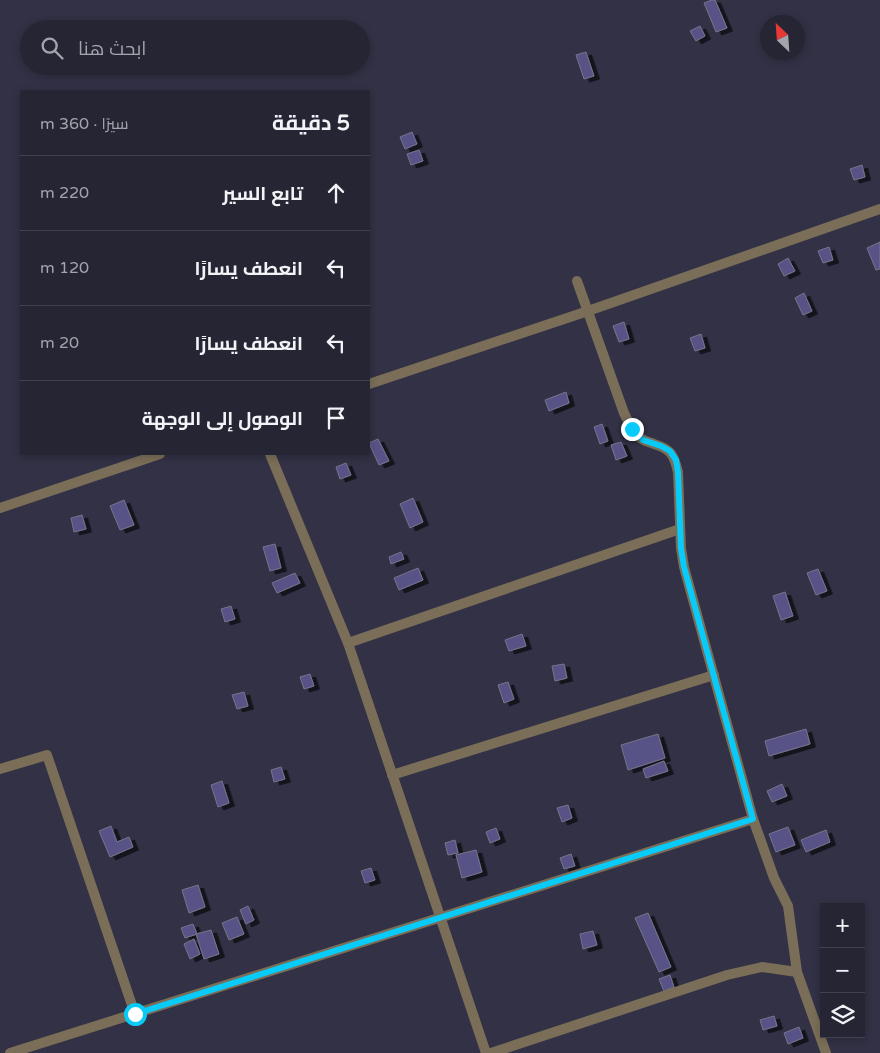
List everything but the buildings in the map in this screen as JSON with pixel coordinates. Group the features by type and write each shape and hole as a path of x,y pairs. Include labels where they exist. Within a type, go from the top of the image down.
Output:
{"street":[{"path":"370,384 588,311 880,209"},
{"path":"577,281 624,413 632,429 643,440 670,451 676,460 681,548 684,567 753,819 774,878 788,906 798,972 826,1053"},
{"path":"0,508 157,455"},
{"path":"270,455 348,643 486,1053"},
{"path":"348,643 680,529"},
{"path":"392,775 714,675"},
{"path":"0,769 47,755 135,1014"},
{"path":"10,1053 753,819"},
{"path":"491,1053 727,975 762,967 798,972"}],"route":[{"path":"135,1014 753,819 684,567 681,548 676,460 670,451 643,440 632,429"}]}
